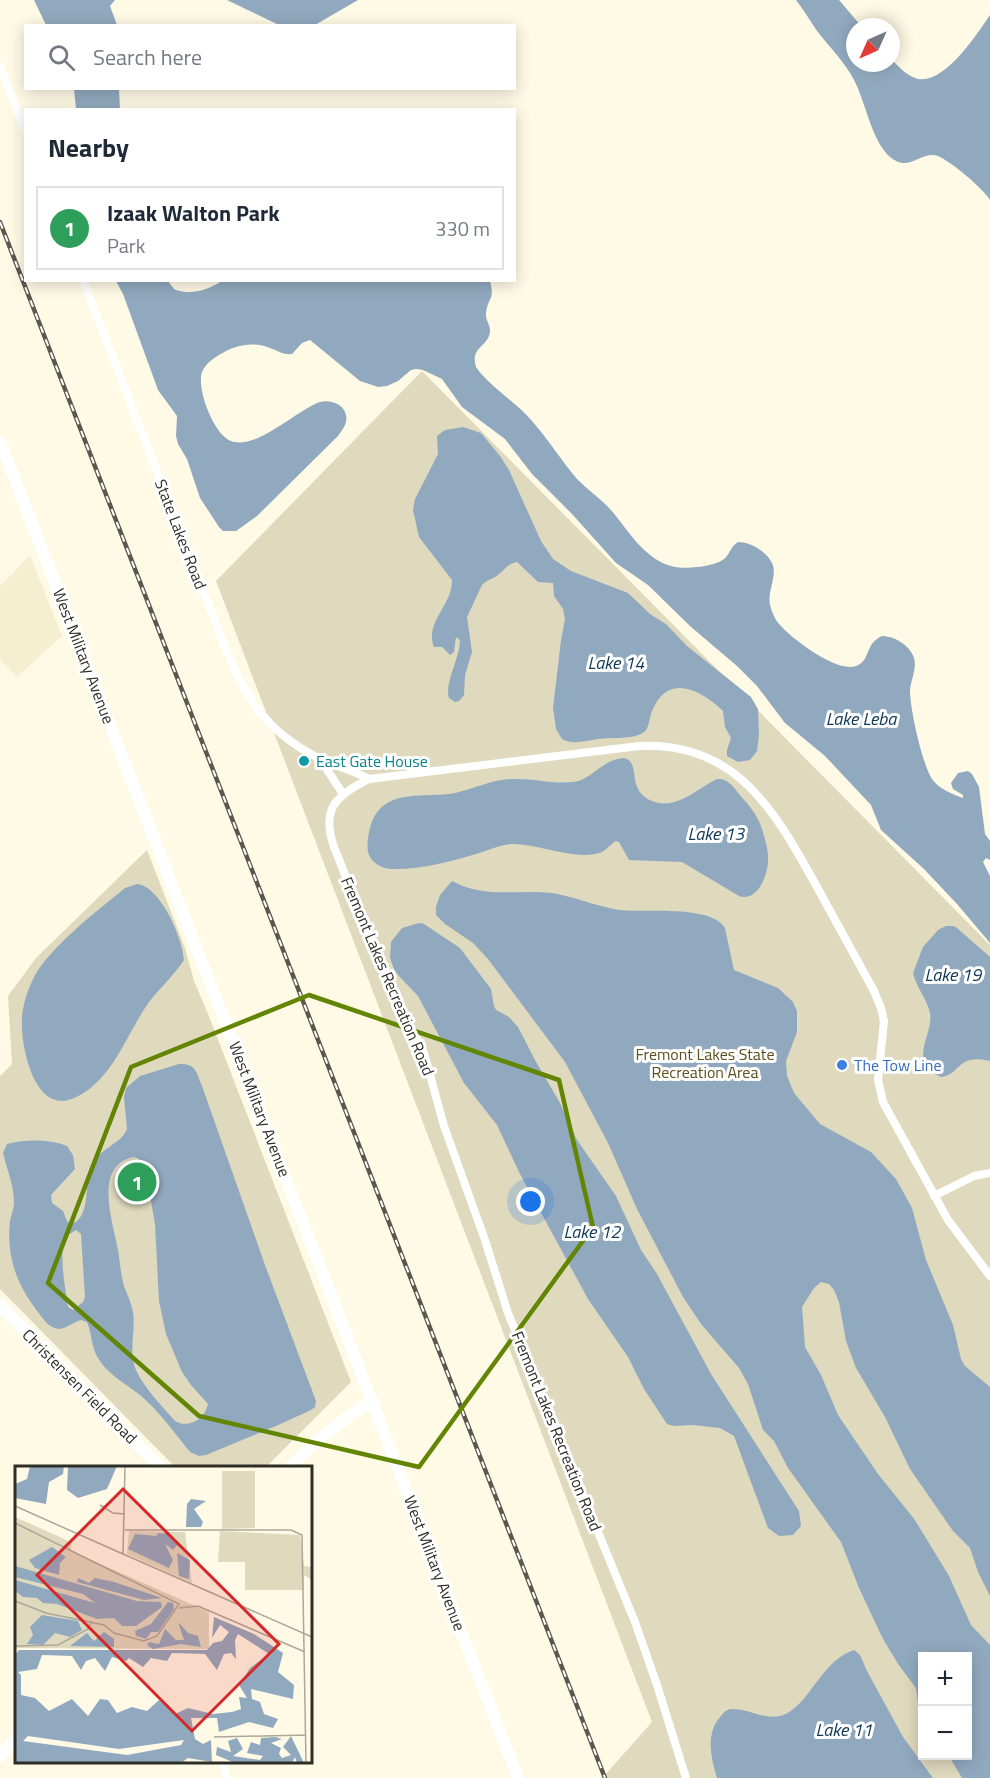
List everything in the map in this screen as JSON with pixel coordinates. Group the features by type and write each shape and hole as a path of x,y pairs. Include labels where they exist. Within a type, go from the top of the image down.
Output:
{"main road":[{"name":"West Military Avenue","path":"0,441 519,1778"},
{"name":"Christensen Field Road","path":"0,1305 160,1466"},
{"path":"290,1466 350,1415 373,1402"},
{"path":"0,1756 15,1740"}],"street":[{"path":"0,67 24,127"},
{"name":"State Lakes Road","path":"84,282 239,680 255,707 272,726 295,744 320,759 369,779"},
{"path":"343,794 369,779 649,745 667,746 694,753 736,774 760,796 784,829 878,999 883,1012 884,1026 878,1071 880,1095 885,1109 954,1229 990,1276"},
{"name":"State Lakes Road","path":"320,759 343,794"},
{"name":"Fremont Lakes Recreation Road","path":"343,794 333,805 330,814 329,830 334,847 387,980 424,1053 444,1126 485,1240 508,1313 632,1613 686,1778"},
{"path":"934,1197 974,1176 990,1173"},
{"path":"223,1763 227,1778"}],"highlighted area":[{"path":"309,995 559,1080 593,1227 419,1467 199,1416 48,1283 131,1067"}],"shaded area":[{"path":"30,555 62,636 17,677 0,660 0,586"}],"green space":[{"name":"Fremont Lakes State Recreation Area","path":"422,371 990,945 990,1778 605,1778 604,1776 652,1722 216,581"},
{"path":"147,850 185,948 194,981 351,1382 267,1466 174,1466 0,1289 0,1076 12,1064 8,996 36,958"}],"water":[{"path":"34,0 115,0 110,6 117,24 46,24"},
{"path":"227,0 358,0 317,24 277,24"},
{"path":"796,0 839,0 854,18 846,18 846,68 842,62"},
{"path":"990,15 990,200 964,174 939,157 928,155 902,163 890,157 878,142 849,72 900,72 900,68 918,79 939,74 969,45"},
{"path":"74,90 119,90 120,108 76,108"},
{"name":"Lake Leba","path":"117,282 169,282 174,289 186,292 211,287 220,282 490,282 491,295 486,316 490,332 489,337 475,355 476,367 532,421 577,479 611,510 646,552 664,564 687,568 717,563 727,556 738,542 748,544 770,559 774,568 769,600 777,621 794,638 815,653 838,665 848,667 861,664 872,643 882,636 896,640 909,649 915,662 910,690 912,710 917,736 932,779 950,793 963,798 963,795 953,789 951,783 958,773 968,771 979,787 985,834 990,841 990,860 986,858 983,862 990,876 990,943 924,869 881,830 871,805 825,756 785,723 757,686 648,585 616,563 532,474 505,439 462,407 442,379 416,369 411,370 398,381 378,387 360,381 310,340 302,343 292,354 259,345 242,345 216,357 206,365 202,372 202,390 204,401 214,423 227,439 244,442 255,439 311,406 324,401 340,405 345,411 346,418 345,426 338,436 257,516 236,531 223,531 200,498 187,459 178,444 177,416 158,390"},
{"name":"Lake 14","path":"463,427 481,433 500,456 509,470 541,541 553,559 571,571 628,593 650,614 666,624 687,646 751,697 758,709 759,735 757,751 750,760 738,762 727,756 731,738 725,727 723,711 705,697 685,688 676,688 659,699 652,711 647,728 639,735 579,742 562,739 556,729 553,708 565,619 563,609 554,596 553,583 538,582 517,562 510,564 482,585 467,617 472,652 465,675 464,695 455,702 449,698 450,678 458,655 460,640 456,637 454,652 450,655 442,647 434,647 432,638 436,622 451,589 452,580 419,537 413,510 415,499 438,454 437,436 445,430"},
{"name":"Lake 13","path":"624,758 632,765 639,790 652,801 670,803 678,801 717,779 727,781 732,785 756,815 766,846 767,868 756,892 745,897 739,896 682,862 629,860 619,842 616,841 602,852 581,855 511,844 445,863 402,869 381,867 369,855 367,845 370,828 376,815 394,800 455,793 506,779 579,781 609,762"},
{"path":"452,881 464,887 488,892 552,893 619,910 676,911 706,915 717,920 725,928 734,970 778,988 793,1002 797,1011 797,1032 786,1061 787,1076 794,1093 820,1124 871,1152 896,1179 912,1208 926,1260 953,1325 961,1359 965,1366 990,1387 990,1596 978,1572 970,1548 953,1531 910,1469 885,1417 856,1368 846,1341 839,1302 834,1290 829,1284 821,1282 814,1288 802,1307 805,1347 821,1375 838,1415 878,1474 915,1520 949,1576 971,1625 990,1645 990,1778 962,1778 951,1760 972,1760 972,1652 918,1652 918,1702 916,1688 882,1637 841,1542 788,1468 774,1441 763,1430 748,1384 739,1368 701,1324 683,1297 637,1209 608,1143 565,1062 488,959 473,943 436,915 440,895"},
{"path":"137,884 146,887 162,903 175,927 184,960 149,1002 118,1056 99,1081 74,1098 60,1101 49,1097 39,1087 32,1074 24,1044 22,1017 30,986 41,966 62,942 125,888"},
{"name":"Lake 12","path":"419,923 460,948 491,989 496,1010 509,1017 518,1027 560,1103 577,1140 616,1196 641,1250 657,1274 711,1374 799,1511 801,1526 793,1535 779,1536 768,1528 734,1436 720,1428 667,1424 644,1389 628,1357 588,1299 520,1174 497,1125 464,1083 418,996 394,969 390,958 391,942 402,928"},
{"name":"Lake 19","path":"946,926 957,928 990,957 990,1061 971,1060 960,1065 952,1073 941,1077 925,1064 923,1056 930,1013 913,973 923,947 938,930"},
{"path":"179,1064 189,1065 197,1073 316,1401 315,1407 311,1410 206,1455 199,1456 190,1452 147,1401 102,1364 96,1354 87,1322 81,1320 59,1329 42,1318 19,1281 10,1247 10,1221 14,1208 14,1196 3,1153 7,1144 37,1140 67,1146 73,1155 75,1169 51,1195 52,1203 63,1211 67,1221 71,1224 77,1221 84,1209 90,1170 94,1162 124,1135 127,1129 124,1097 126,1088 140,1076","holes":["133,1157 138,1158 146,1172 155,1224 159,1301 166,1334 182,1372 208,1404 204,1414 191,1423 175,1421 144,1383 134,1363 133,1312 124,1286 108,1195 113,1171 121,1162","76,1230 81,1234 85,1297 83,1302 73,1310 68,1307 63,1272 63,1245 65,1237"]},
{"name":"Lake 11","path":"854,1650 860,1655 903,1737 933,1778 717,1778 711,1754 711,1738 716,1723 724,1712 732,1709 769,1717 783,1715 799,1704 827,1669"}],"railway":[{"path":"0,222 605,1778"}],"place":[{"name":"East Gate House","path":"304,761"},
{"name":"The Tow Line","path":"842,1065"},
{"name":"Izaak Walton Park","path":"137,1182"}]}
